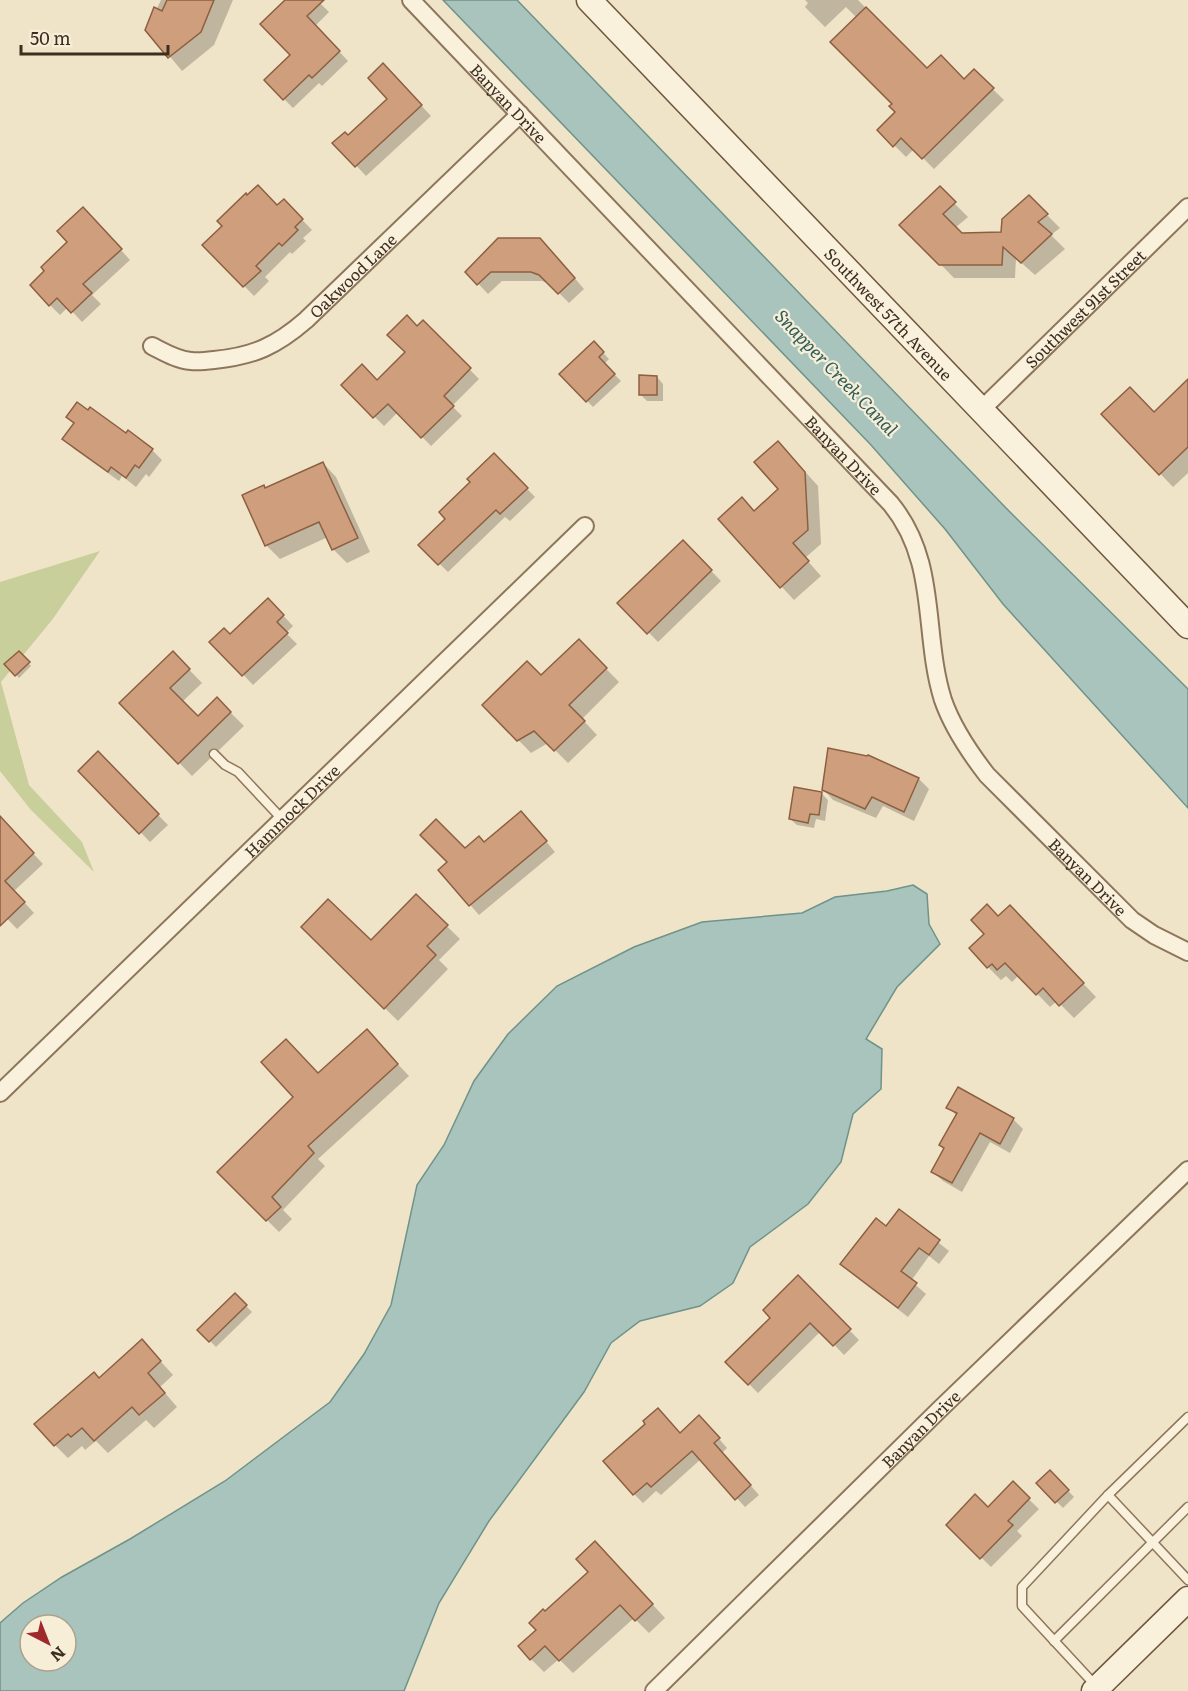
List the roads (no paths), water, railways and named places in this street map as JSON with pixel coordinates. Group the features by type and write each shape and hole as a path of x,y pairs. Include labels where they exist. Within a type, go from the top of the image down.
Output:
{"main road":[{"name":"Southwest 57th Avenue","path":"589,0 1188,626"},
{"path":"1096,1689 1188,1599"}],"street":[{"name":"Banyan Drive","path":"411,0 898,513 913,540 923,571 928,594 932,645 943,698 949,715 976,760 987,774 1132,920 1154,935 1188,952"},
{"name":"Oakwood Lane","path":"152,346 176,358 199,361 256,353 276,343 306,320 520,114"},
{"name":"Southwest 91st Street","path":"982,409 1188,207"},
{"name":"Hammock Drive","path":"0,1093 585,526"},
{"name":"Banyan Drive","path":"654,1691 940,1409 1188,1170"}],"lane":[{"path":"214,754 225,765 238,772 282,819"},
{"path":"1096,1689 1022,1606 1022,1587 1108,1495 1188,1418"},
{"path":"1108,1495 1188,1580"},
{"path":"1054,1641 1188,1507"}],"water":[{"name":"Snapper Creek Canal","path":"443,0 517,0 1006,508 1188,689 1188,808 1003,604 945,529 871,445"},
{"path":"913,885 927,894 929,924 940,944 897,987 866,1039 882,1049 881,1089 853,1114 841,1162 808,1204 750,1247 733,1283 700,1306 640,1321 611,1343 584,1392 489,1521 439,1603 404,1691 0,1691 0,1623 23,1603 62,1577 225,1481 330,1402 364,1354 391,1305 417,1185 444,1145 474,1081 508,1034 557,986 634,947 702,922 802,913 835,897 887,891"}]}
